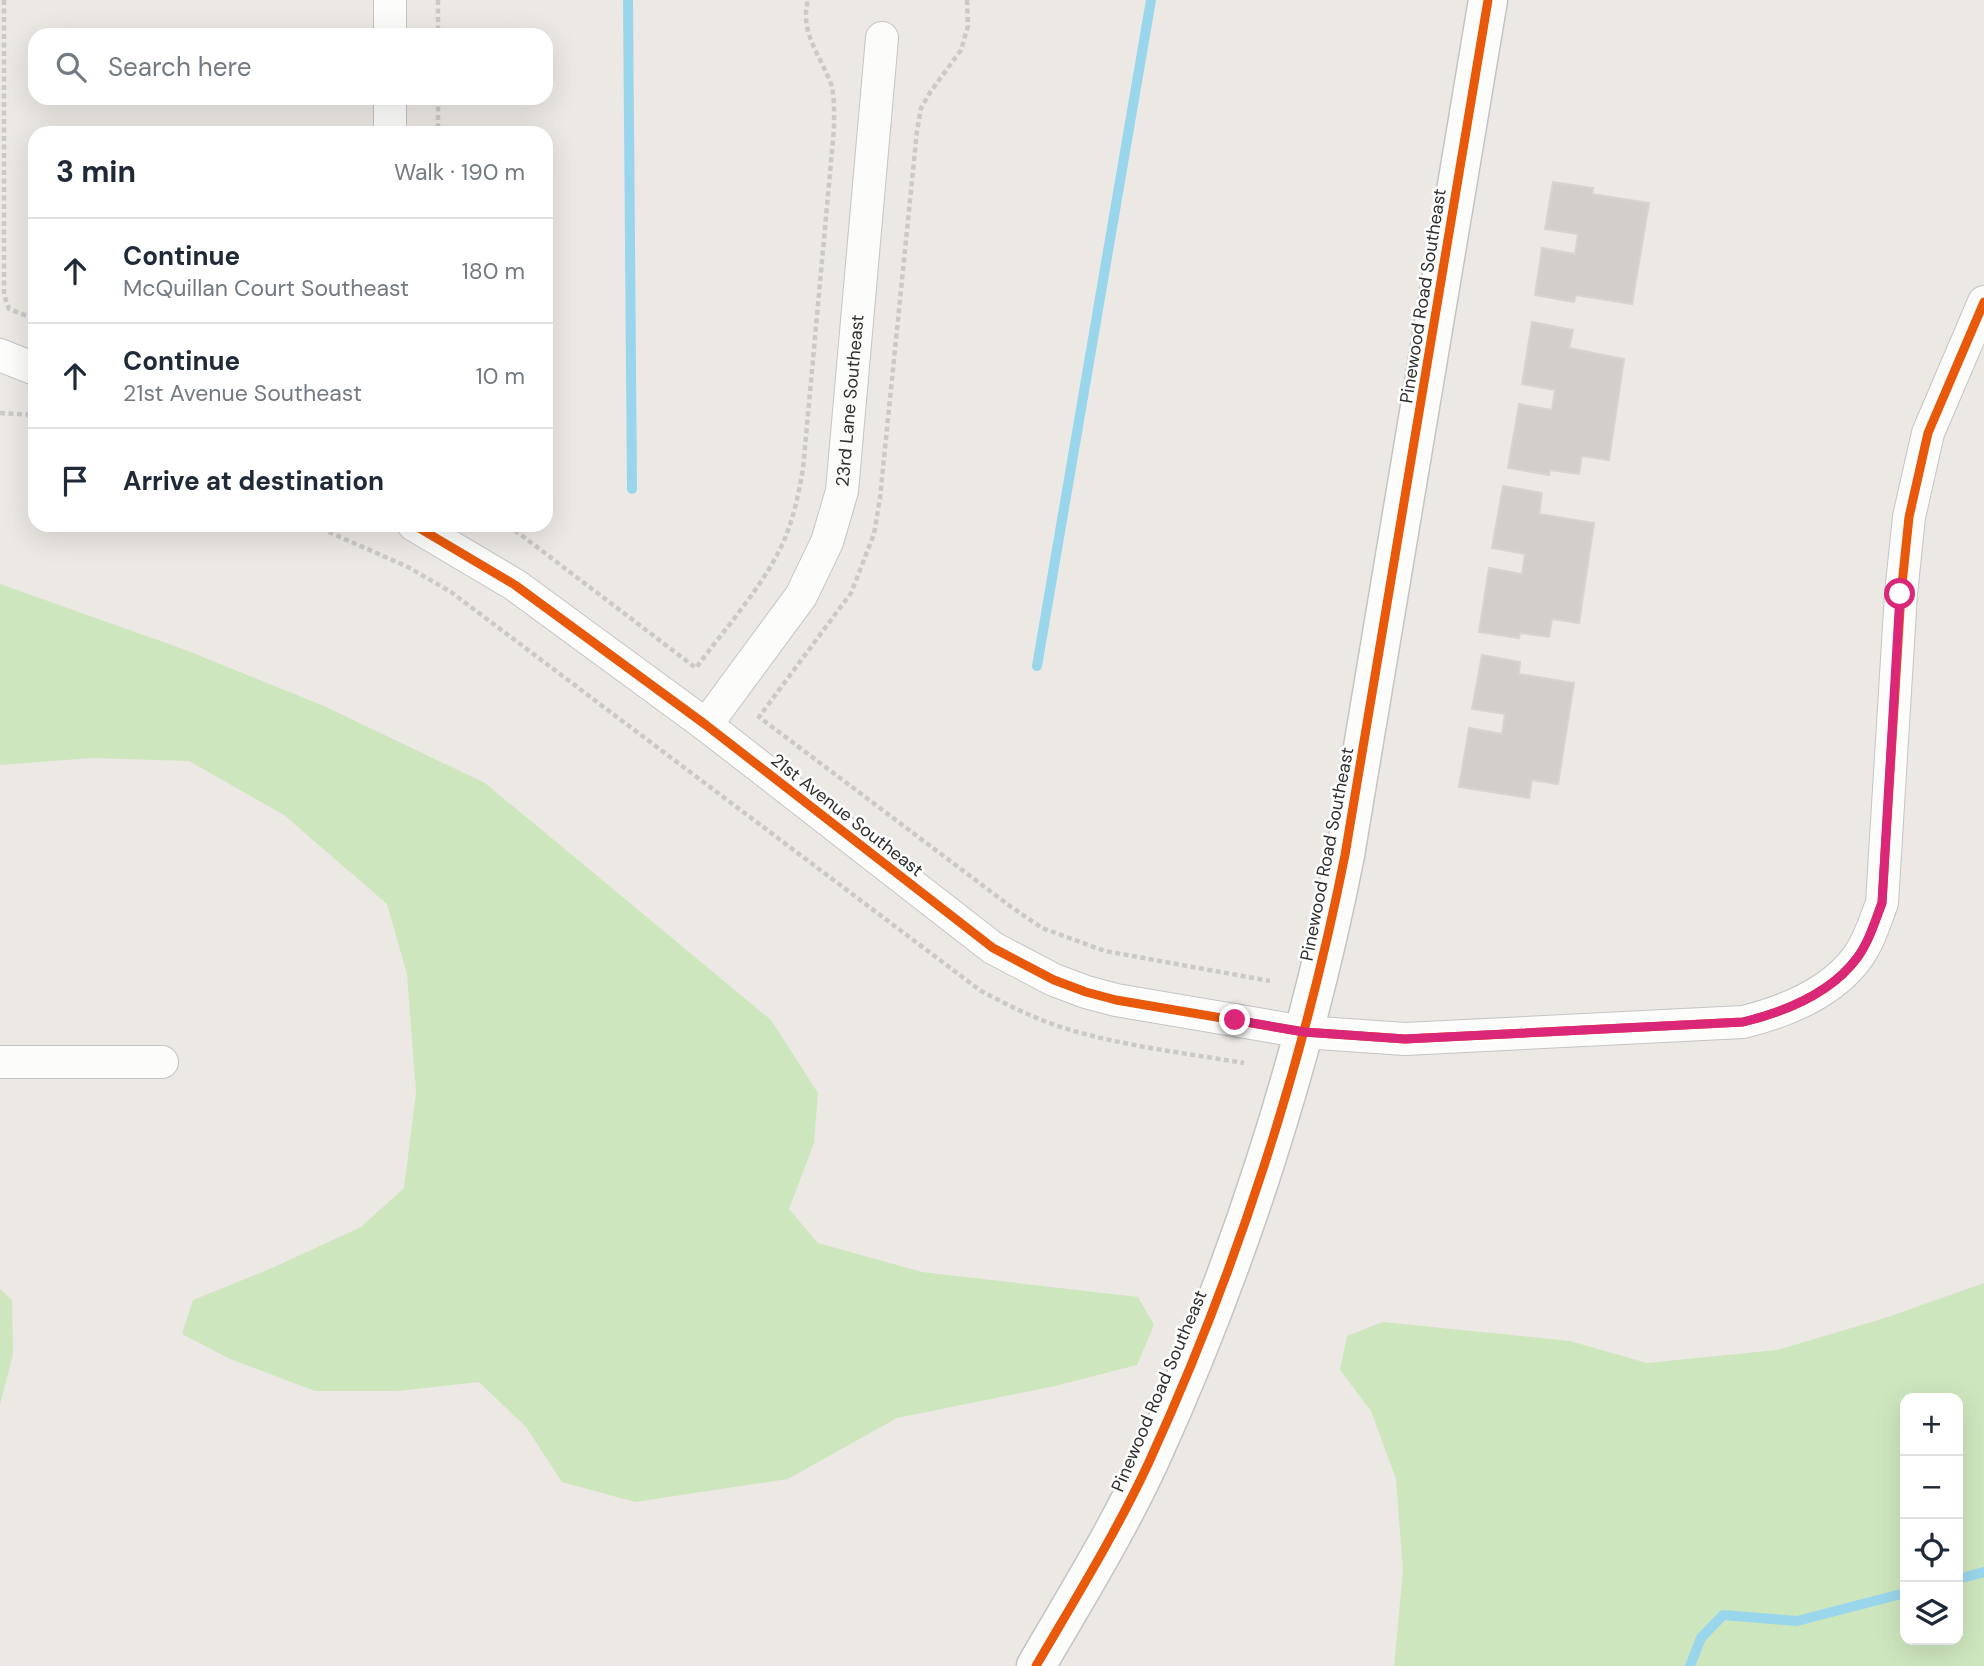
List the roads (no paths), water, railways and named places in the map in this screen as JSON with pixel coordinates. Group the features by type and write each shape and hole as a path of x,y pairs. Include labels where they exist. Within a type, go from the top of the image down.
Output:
{"street":[{"path":"390,0 390,28"},
{"name":"Pinewood Road Southeast","path":"1036,1666 1116,1527 1181,1389 1212,1314 1270,1147 1304,1032 1345,855 1488,0"},
{"name":"23rd Lane Southeast","path":"706,725 801,596 827,542 842,491 883,38"},
{"path":"390,105 390,126"},
{"name":"21st Avenue Southeast","path":"426,532 515,585 706,725 993,948 1024,965 1086,992 1116,1000 1304,1032 1362,1037 1445,1038 1743,1022 1771,1015 1815,994 1837,978 1857,958 1882,903 1900,594 1914,493 1928,433 1984,302"},
{"path":"0,355 28,366"},
{"path":"0,1062 162,1062"}],"waterway":[{"path":"628,0 632,489"},
{"path":"1037,666 1151,0"},
{"path":"1963,1578 1984,1572"},
{"path":"1690,1666 1701,1638 1723,1615 1797,1621 1900,1594"}]}
